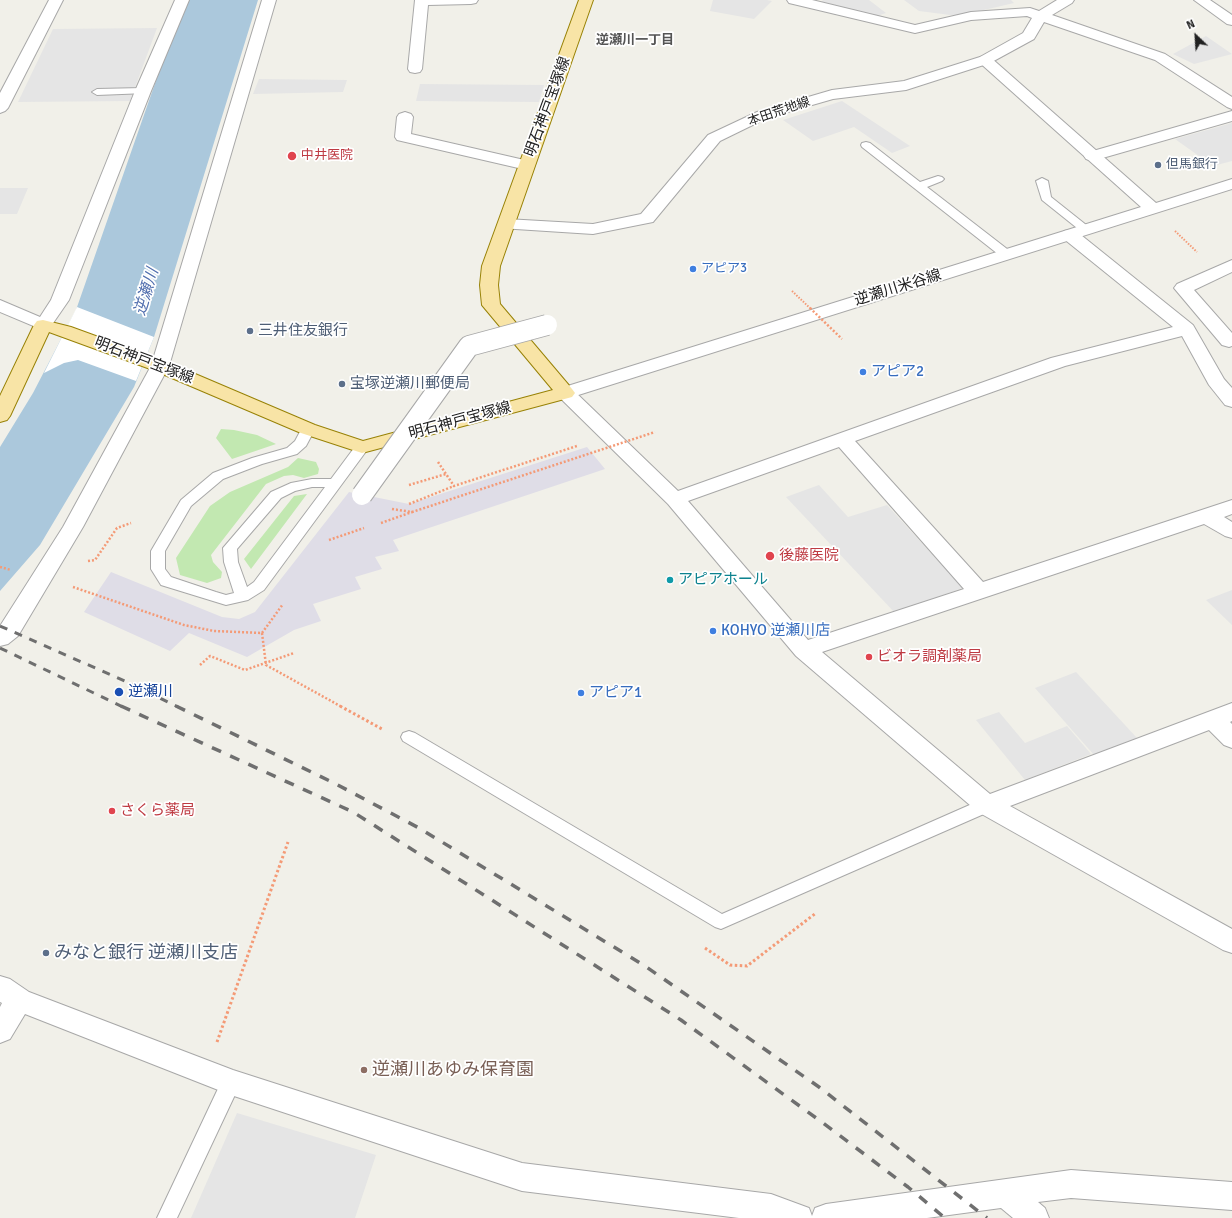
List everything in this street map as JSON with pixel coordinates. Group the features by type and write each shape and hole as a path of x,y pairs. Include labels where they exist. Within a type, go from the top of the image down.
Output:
{"main road":[{"name":"明石神戸宝塚線","path":"42,325 65,331 152,363 308,429 362,447 565,393 491,305 489,285 491,266 586,0"},
{"path":"0,416 42,325"}],"street":[{"path":"0,108 56,0"},
{"path":"0,305 42,325 60,300 143,89 182,0"},
{"path":"0,638 10,630 73,526 152,363 269,0"},
{"path":"415,70 421,1 472,0"},
{"path":"794,0 915,29 971,16 1035,14 1160,57 1232,104"},
{"path":"1020,0 1035,14"},
{"name":"本田荒地線","path":"506,224 593,229 647,218 714,138 755,118 832,95 906,85 985,60 1029,36 1035,14 1066,0"},
{"path":"1201,0 1232,21"},
{"path":"985,60 1153,209"},
{"path":"405,116 403,138 527,165"},
{"path":"1092,156 1232,116"},
{"name":"逆瀬川米谷線","path":"565,393 1232,184"},
{"path":"1078,232 1192,337 1216,381 1232,401"},
{"path":"1225,268 1183,288 1231,341"},
{"path":"362,495 469,346 547,325"},
{"path":"675,499 1058,362 1192,337 1231,341"},
{"path":"565,393 675,499 804,650 987,805 1232,942"},
{"path":"842,439 979,592"},
{"path":"804,650 1232,506"},
{"path":"1206,516 1232,531"},
{"path":"987,805 1222,715 1232,739"},
{"path":"0,1031 9,994 218,1077 522,1177 771,1208 798,1218"},
{"path":"826,1218 890,1214 1071,1184 1232,1196"},
{"path":"1008,1194 1034,1218"}],"lane":[{"path":"98,89 143,89"},
{"path":"866,145 1006,254"},
{"path":"918,186 938,179"},
{"path":"1042,181 1046,198 1078,232"},
{"path":"308,429 301,443 292,451 257,461 218,476 186,503 158,551 158,569 166,581 226,600 243,596 259,586 362,447"},
{"path":"243,596 231,562 230,548 276,494 291,487 312,483 334,483"},
{"path":"409,737 721,922 987,805"},
{"path":"167,1218 218,1077"}],"path":[{"path":"1174,230 1225,268"},
{"path":"792,292 842,339"},
{"path":"387,508 412,512 655,432"},
{"path":"409,504 454,486 580,445"},
{"path":"438,462 454,486"},
{"path":"403,487 446,474"},
{"path":"95,560 117,528 131,523"},
{"path":"262,633 266,665 382,730"},
{"path":"200,665 210,656 245,670 294,653"},
{"path":"218,1077 288,842"},
{"path":"704,947 730,965 747,966 820,910"}],"green space":[{"path":"221,429 257,435 276,444 232,459 216,438"},
{"path":"298,458 316,462 319,469 318,474 304,478 293,475 284,476 266,484 211,555 213,562 222,572 221,578 207,583 180,575 176,558 210,506 230,492 288,467"},
{"path":"307,494 251,569 244,559 294,496"}],"shaded area":[{"path":"713,0 772,1 754,19 710,11"},
{"path":"823,0 869,0 886,13 877,16 821,2"},
{"path":"904,0 1011,0 1014,3 958,16 919,11"},
{"path":"157,28 130,101 18,102 53,29"},
{"path":"1206,36 1232,54 1194,64 1173,54"},
{"path":"259,79 347,80 343,92 253,94"},
{"path":"420,84 544,85 539,102 416,101"},
{"path":"842,101 910,146 892,153 854,127 813,141 783,120"},
{"path":"1232,123 1232,161 1213,166 1175,139"},
{"path":"0,188 28,188 17,214 0,214"},
{"path":"587,447 605,469 393,540 399,551 375,557 382,569 355,577 361,589 313,604 321,621 294,630 247,657 189,633 170,651 84,612 111,572 222,617 239,619 255,612 349,492 409,504"},
{"path":"819,485 848,517 887,505 963,588 895,613 786,497"},
{"path":"1232,590 1232,625 1206,600"},
{"path":"1076,672 1137,738 1094,755 1035,688"},
{"path":"999,712 1025,743 1067,726 1091,754 1025,780 976,720"},
{"path":"237,1113 376,1155 355,1218 191,1218"}],"water":[{"path":"189,0 258,0 154,337 134,387 40,545 0,591 0,447 33,393 76,310 167,49"}],"pier":[{"path":"77,307 154,337 136,381 78,360 64,363 44,373"}],"railway":[{"path":"0,626 127,682 178,707"},
{"path":"0,648 123,707"},
{"path":"121,706 353,812 681,1020 823,1123 908,1187 945,1218"},
{"path":"176,706 334,783 419,828 645,966 819,1087 987,1218"}],"place":[{"name":"中井医院","path":"292,156"},
{"name":"但馬銀行","path":"1158,165"},
{"name":"アピア3","path":"693,269"},
{"name":"三井住友銀行","path":"250,331"},
{"name":"アピア2","path":"863,372"},
{"name":"宝塚逆瀬川郵便局","path":"342,384"},
{"name":"後藤医院","path":"770,556"},
{"name":"アピアホール","path":"670,580"},
{"name":"KOHYO 逆瀬川店","path":"713,631"},
{"name":"ビオラ調剤薬局","path":"869,657"},
{"name":"逆瀬川","path":"119,692"},
{"name":"アピア1","path":"581,693"},
{"name":"さくら薬局","path":"112,811"},
{"name":"みなと銀行 逆瀬川支店","path":"46,953"},
{"name":"逆瀬川あゆみ保育園","path":"364,1070"}],"district":[{"name":"逆瀬川一丁目","path":"635,41"}]}
